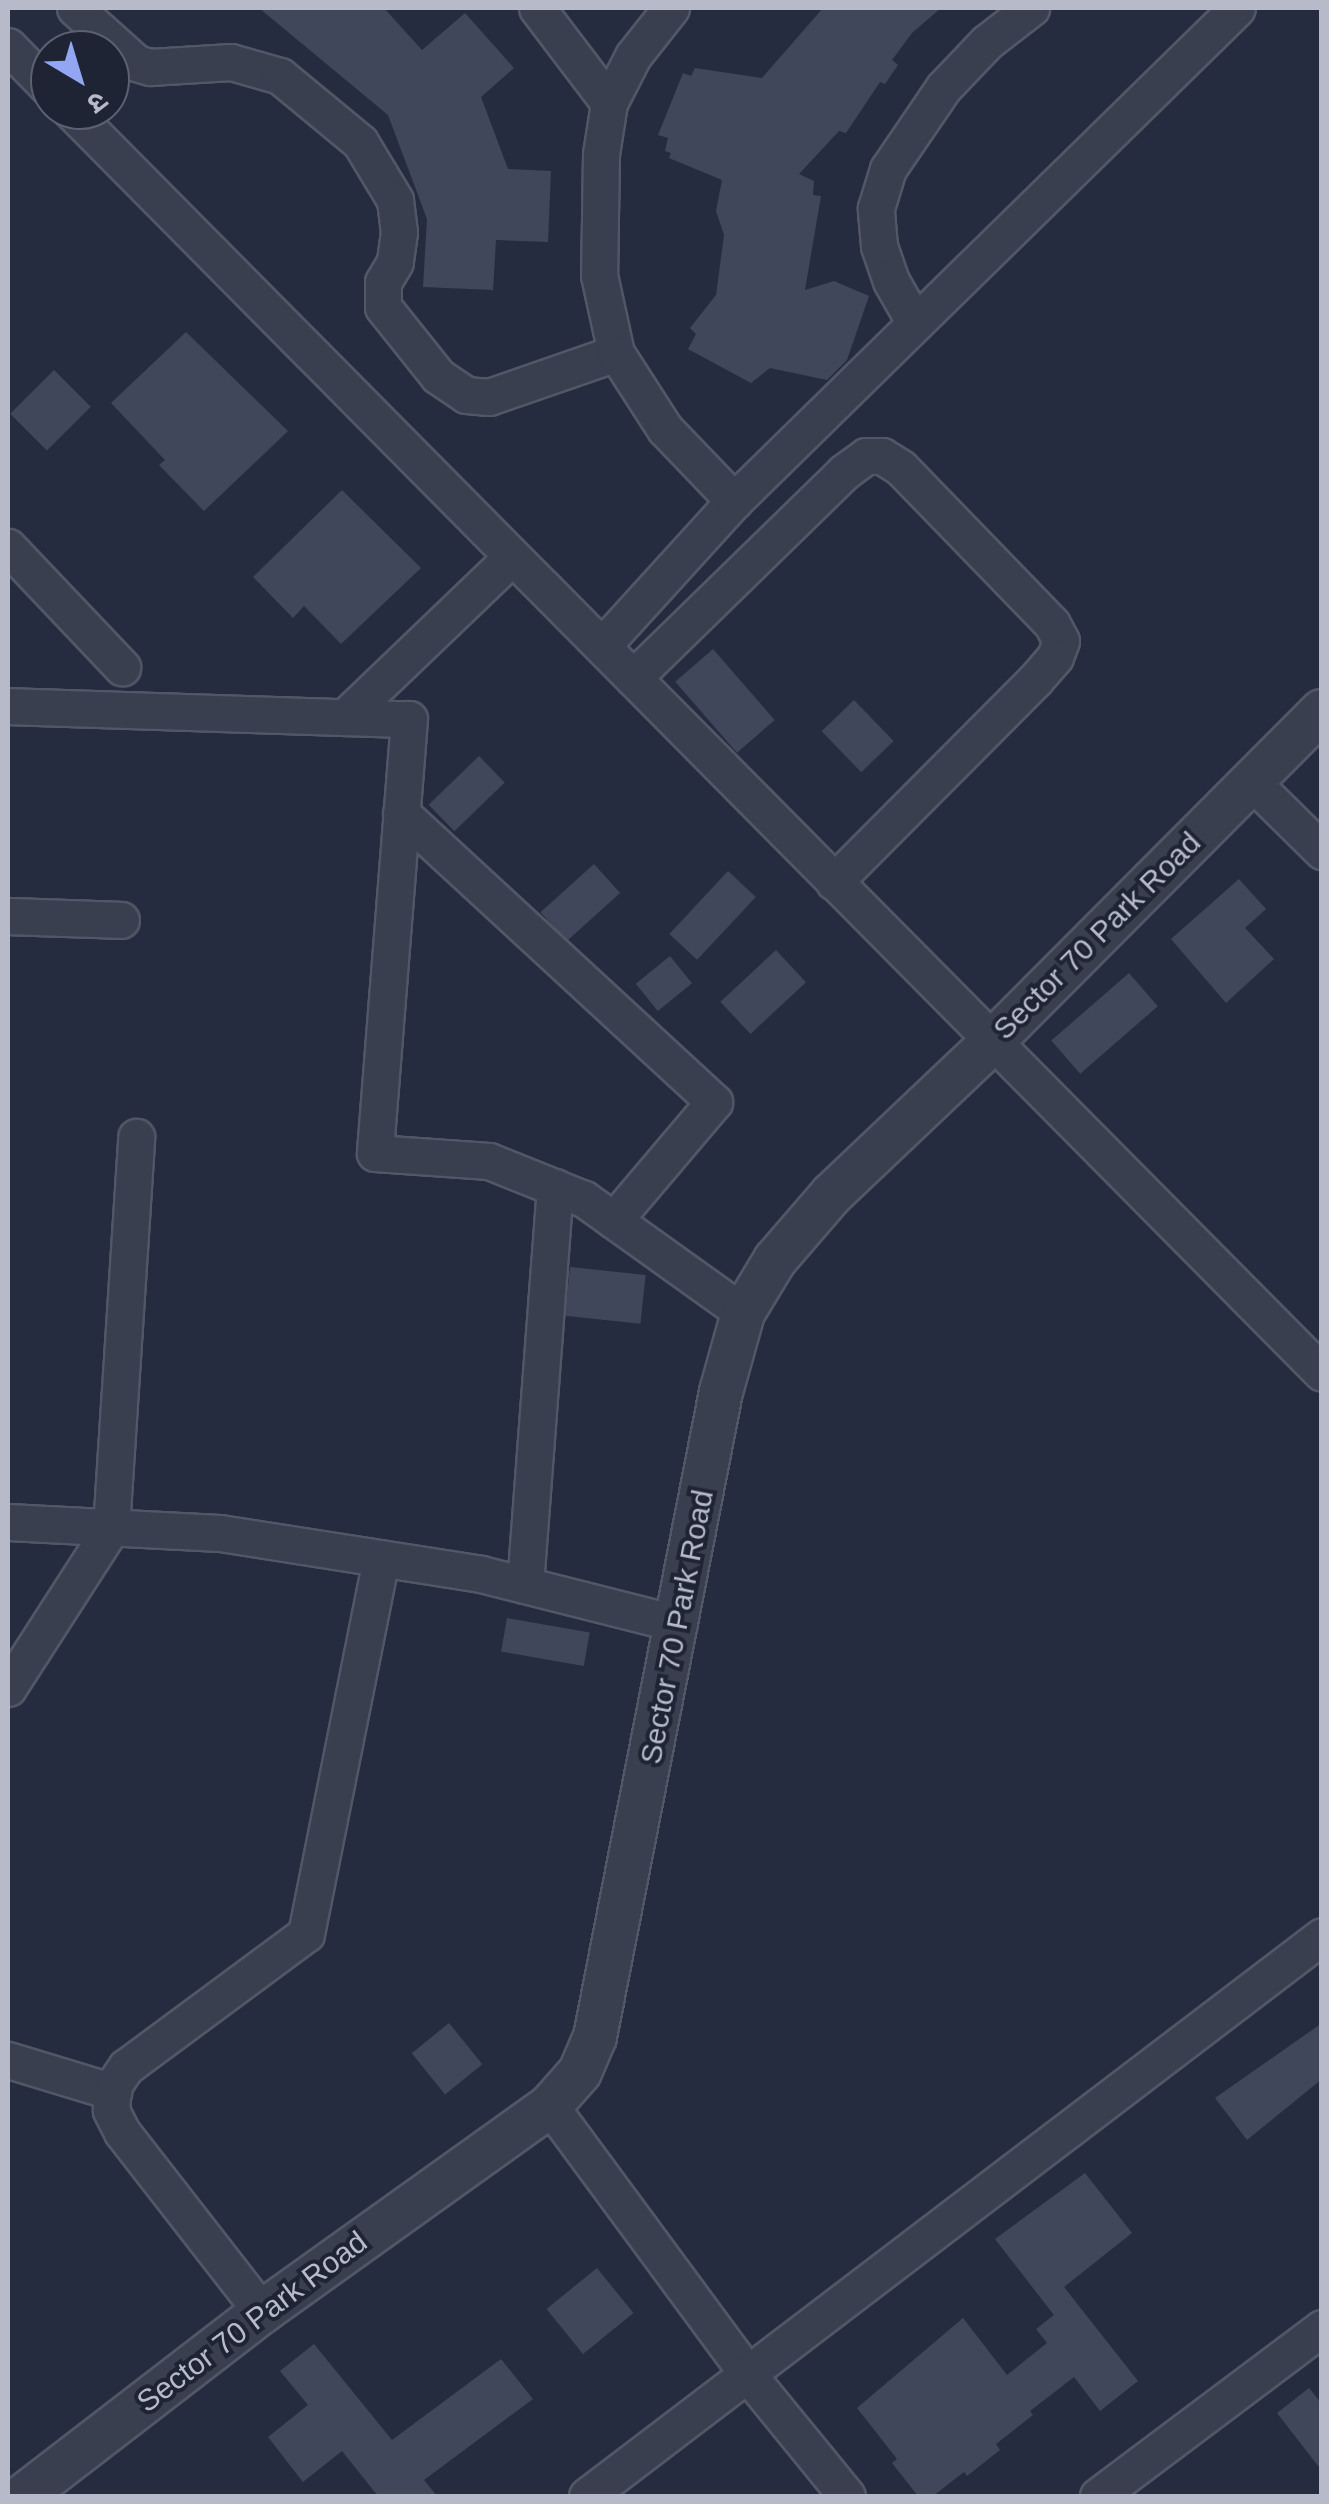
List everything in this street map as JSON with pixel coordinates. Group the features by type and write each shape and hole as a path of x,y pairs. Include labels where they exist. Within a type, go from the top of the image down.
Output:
{"street":[{"path":"75,8 136,63 150,67 231,62 280,76 360,142 395,200 399,232 395,262 384,282 383,308 438,376 466,395 489,397 616,353"},
{"path":"537,8 609,104"},
{"path":"671,8 633,56 609,104 601,154 600,275 616,353 666,429 734,501"},
{"path":"915,323 891,281 879,246 876,208 888,169 944,87 987,42 1030,8"},
{"path":"602,646 734,501 1232,9"},
{"path":"8,46 30,69"},
{"path":"90,130 1322,1373"},
{"path":"633,678 844,472 866,456 882,456 901,468 1052,624 1061,640 1055,657 1035,680 834,882"},
{"path":"8,547 122,667"},
{"path":"345,717 512,558"},
{"path":"8,706 409,720 375,1152 489,1161 584,1199 743,1313"},
{"name":"Sector 70 Park Road","path":"23,2496 262,2312 550,2106 580,2072 595,2037 722,1392 743,1313 775,1260 832,1194 992,1042 1322,711"},
{"path":"1251,780 1322,851"},
{"path":"402,813 714,1102 614,1220"},
{"path":"8,916 121,920"},
{"path":"8,1688 111,1528 136,1137"},
{"path":"525,1585 556,1187"},
{"path":"8,1522 220,1533 525,1585 679,1624"},
{"path":"262,2312 122,2132 111,2110 113,2092 126,2067 306,1934 381,1558"},
{"path":"586,2496 749,2376 1322,1936"},
{"path":"8,2060 113,2092"},
{"path":"550,2106 749,2376 847,2496"},
{"path":"1098,2496 1322,2328"}],"building":[{"path":"259,8 384,8 422,50 465,13 514,68 481,97 508,169 551,171 548,242 496,240 493,290 423,287 427,219 388,115"},
{"path":"823,8 941,8 912,33 892,60 898,65 885,84 880,82 846,133 839,131 799,174 814,181 813,195 821,196 805,290 834,281 869,296 847,360 827,380 770,368 751,383 688,349 696,334 690,328 716,295 724,235 716,211 722,180 669,158 671,153 665,151 668,138 658,135 683,73 691,76 695,68 762,78"},
{"path":"186,332 288,431 204,511 159,465 165,460 111,403"},
{"path":"54,370 91,407 47,451 10,414"},
{"path":"342,490 421,568 341,644 304,606 293,618 253,577"},
{"path":"713,649 775,720 737,753 675,682"},
{"path":"854,700 894,741 861,772 822,731"},
{"path":"479,756 505,783 454,831 429,805"},
{"path":"594,864 620,893 567,941 540,912"},
{"path":"728,871 756,897 697,960 669,934"},
{"path":"1239,879 1266,909 1245,928 1274,959 1226,1003 1171,939"},
{"path":"776,950 806,982 750,1034 720,1002"},
{"path":"670,956 692,983 658,1011 636,984"},
{"path":"1129,973 1158,1006 1080,1074 1051,1041"},
{"path":"570,1267 646,1275 640,1324 565,1316"},
{"path":"507,1618 590,1633 584,1666 501,1651"},
{"path":"449,2023 482,2064 445,2094 412,2053"},
{"path":"1322,2023 1322,2079 1247,2140 1215,2098"},
{"path":"1085,2173 1132,2233 1064,2287 1138,2381 1100,2411 1074,2377 1030,2411 1033,2415 996,2444 1000,2450 967,2476 964,2472 933,2496 918,2496 892,2463 897,2459 857,2408 963,2318 1007,2375 1047,2343 1036,2329 1054,2315 995,2239"},
{"path":"597,2268 634,2313 583,2354 546,2309"},
{"path":"314,2344 392,2440 501,2359 533,2399 424,2480 437,2496 378,2496 342,2451 303,2482 268,2437 308,2405 280,2371"},
{"path":"1309,2388 1322,2404 1322,2471 1277,2413"}]}
